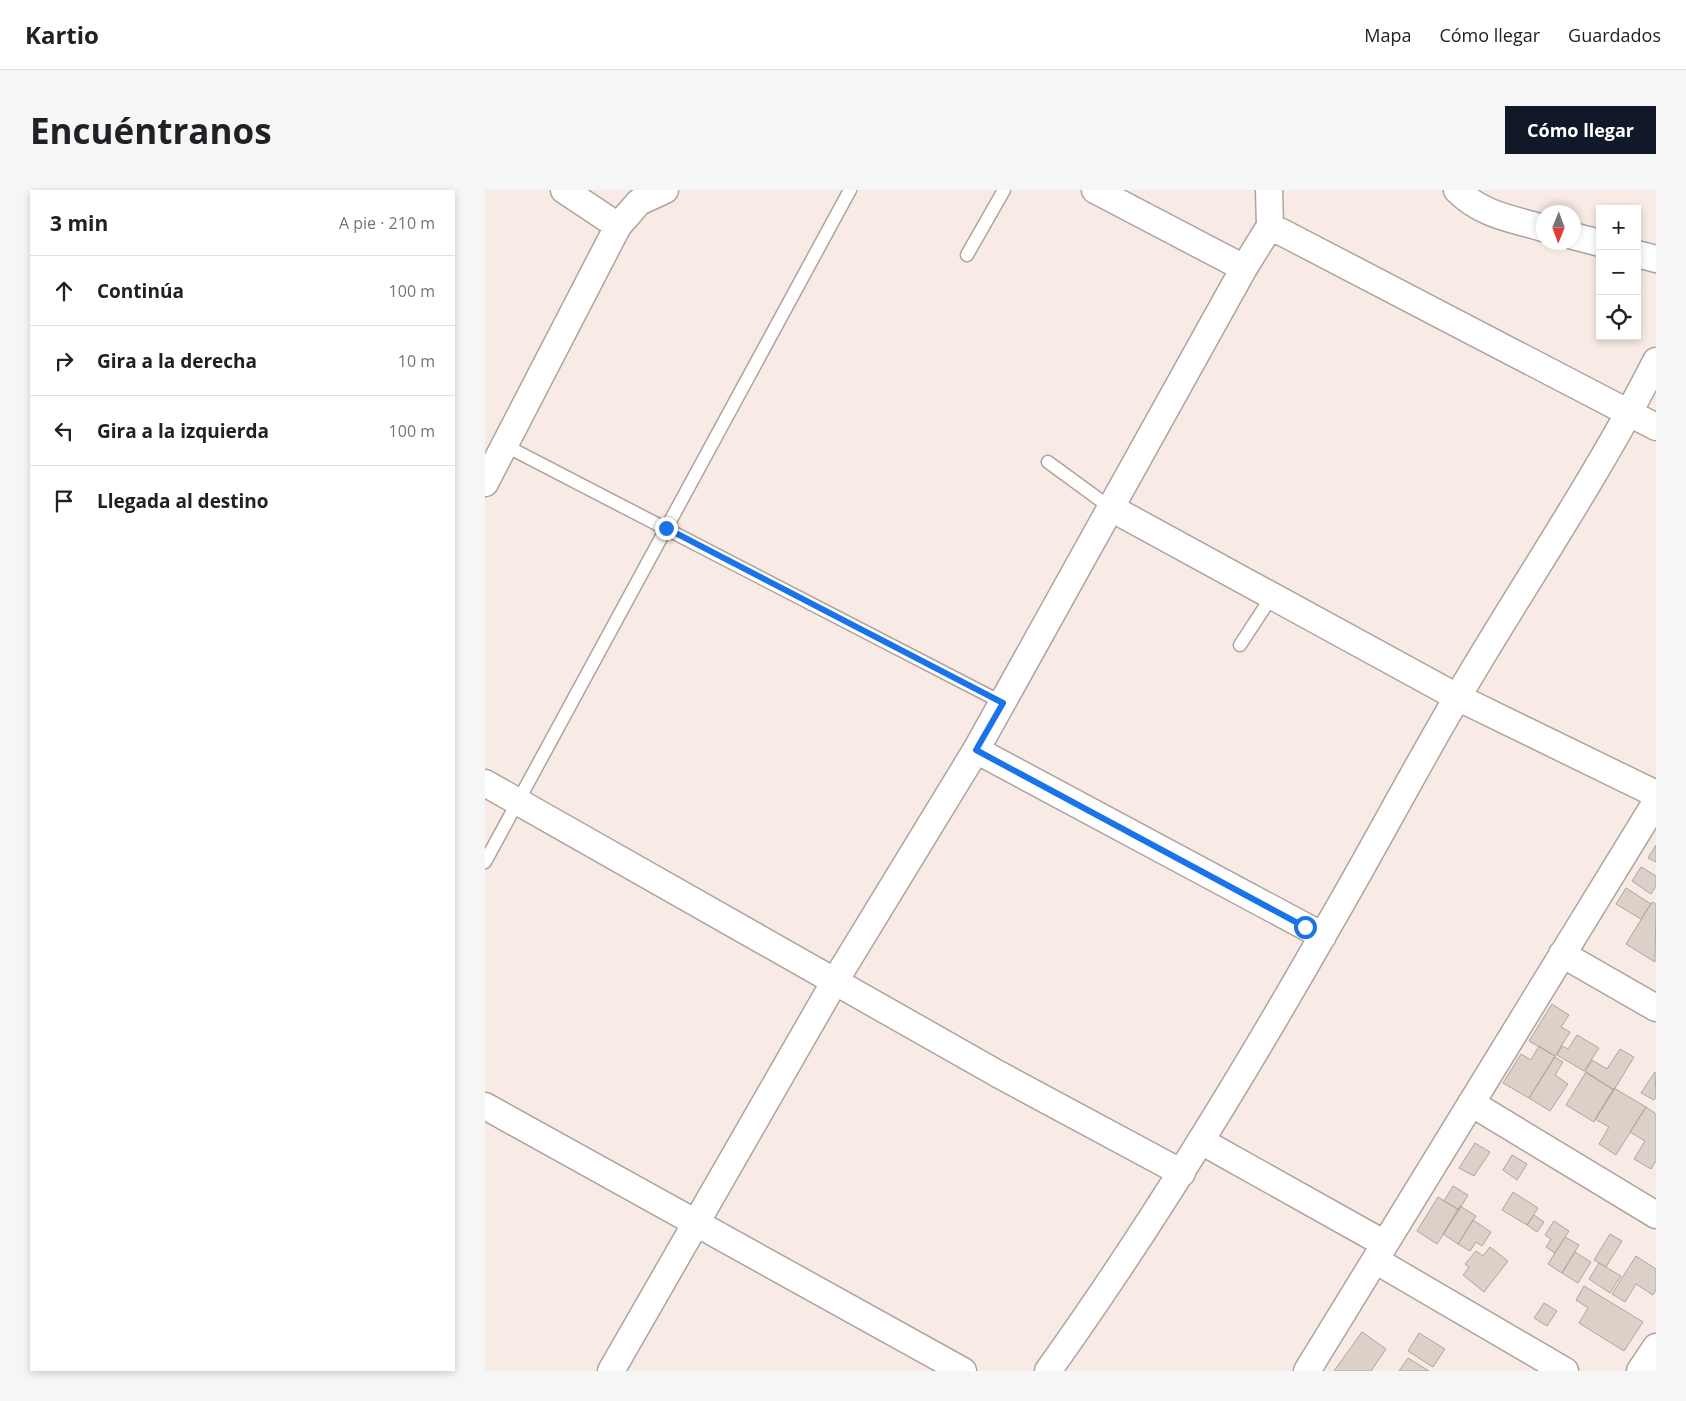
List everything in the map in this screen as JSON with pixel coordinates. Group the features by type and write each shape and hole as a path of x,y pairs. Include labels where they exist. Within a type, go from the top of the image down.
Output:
{"street":[{"path":"564,190 618,226"},
{"path":"485,483 618,226 639,202 665,190"},
{"path":"1095,190 1244,268"},
{"path":"611,1371 835,981 976,750 1244,268 1270,226 1269,190"},
{"path":"1457,190 1470,204 1495,215 1536,226"},
{"path":"1270,226 1656,427"},
{"path":"1581,238 1596,243"},
{"path":"1641,255 1656,259"},
{"path":"1049,1371 1095,1306 1201,1141 1323,936 1457,697 1630,413 1656,361"},
{"path":"1111,508 1457,697 1656,794"},
{"path":"976,750 1323,936"},
{"path":"485,783 998,1074 1182,1172"},
{"path":"1307,1371 1656,802"},
{"path":"1562,954 1656,1008"},
{"path":"1471,1103 1656,1215"},
{"path":"485,1106 963,1371"},
{"path":"1201,1141 1380,1252 1565,1371"},
{"path":"1640,1371 1656,1347"}],"lane":[{"path":"485,862 850,190"},
{"path":"967,255 1004,190"},
{"path":"505,445 1003,703"},
{"path":"1048,462 1111,508"},
{"path":"1240,645 1272,596"}],"building":[{"path":"1656,845 1656,862 1648,858"},
{"path":"1641,867 1656,876 1656,886 1651,894 1632,881"},
{"path":"1626,888 1651,904 1641,919 1616,904"},
{"path":"1652,902 1656,904 1655,962 1626,944"},
{"path":"1552,1004 1569,1015 1561,1027 1570,1032 1555,1056 1529,1041"},
{"path":"1577,1035 1599,1048 1584,1071 1557,1055 1562,1046 1568,1049"},
{"path":"1539,1046 1555,1056 1529,1098 1503,1083 1521,1054 1531,1060"},
{"path":"1620,1049 1634,1057 1614,1090 1585,1072 1592,1060 1607,1069"},
{"path":"1555,1057 1563,1062 1555,1075 1568,1084 1550,1111 1529,1098"},
{"path":"1586,1072 1614,1090 1594,1122 1566,1105"},
{"path":"1655,1072 1656,1097 1654,1100 1641,1093"},
{"path":"1614,1088 1646,1107 1616,1155 1599,1144 1609,1127 1595,1119"},
{"path":"1646,1107 1656,1114 1656,1161 1651,1169 1634,1159 1645,1141 1630,1132"},
{"path":"1475,1143 1490,1152 1474,1176 1459,1168"},
{"path":"1512,1155 1527,1164 1517,1180 1503,1170"},
{"path":"1453,1186 1468,1195 1459,1210 1444,1201"},
{"path":"1513,1192 1538,1208 1527,1225 1502,1210"},
{"path":"1438,1197 1459,1210 1437,1244 1417,1231"},
{"path":"1460,1206 1476,1216 1458,1244 1443,1234"},
{"path":"1534,1215 1544,1222 1537,1232 1527,1225"},
{"path":"1473,1220 1491,1232 1482,1246 1476,1242 1470,1251 1458,1244"},
{"path":"1554,1221 1569,1231 1555,1253 1546,1247 1551,1239 1545,1235"},
{"path":"1610,1234 1622,1241 1606,1267 1594,1260"},
{"path":"1565,1237 1579,1245 1562,1273 1548,1264"},
{"path":"1490,1247 1508,1261 1484,1292 1463,1275 1469,1267 1465,1264 1476,1251 1483,1256"},
{"path":"1575,1252 1591,1262 1578,1283 1562,1273"},
{"path":"1636,1256 1656,1269 1656,1290 1653,1295 1636,1284 1625,1302 1612,1294"},
{"path":"1599,1263 1621,1276 1610,1293 1589,1279"},
{"path":"1584,1286 1643,1322 1624,1351 1579,1323 1588,1308 1576,1300"},
{"path":"1544,1303 1557,1311 1547,1326 1534,1318"},
{"path":"1362,1332 1386,1349 1371,1371 1334,1371"},
{"path":"1419,1333 1445,1349 1433,1367 1408,1351"},
{"path":"1408,1358 1429,1371 1399,1371"}],"route":[{"path":"666,528 1003,703 976,750 1305,927"}]}
